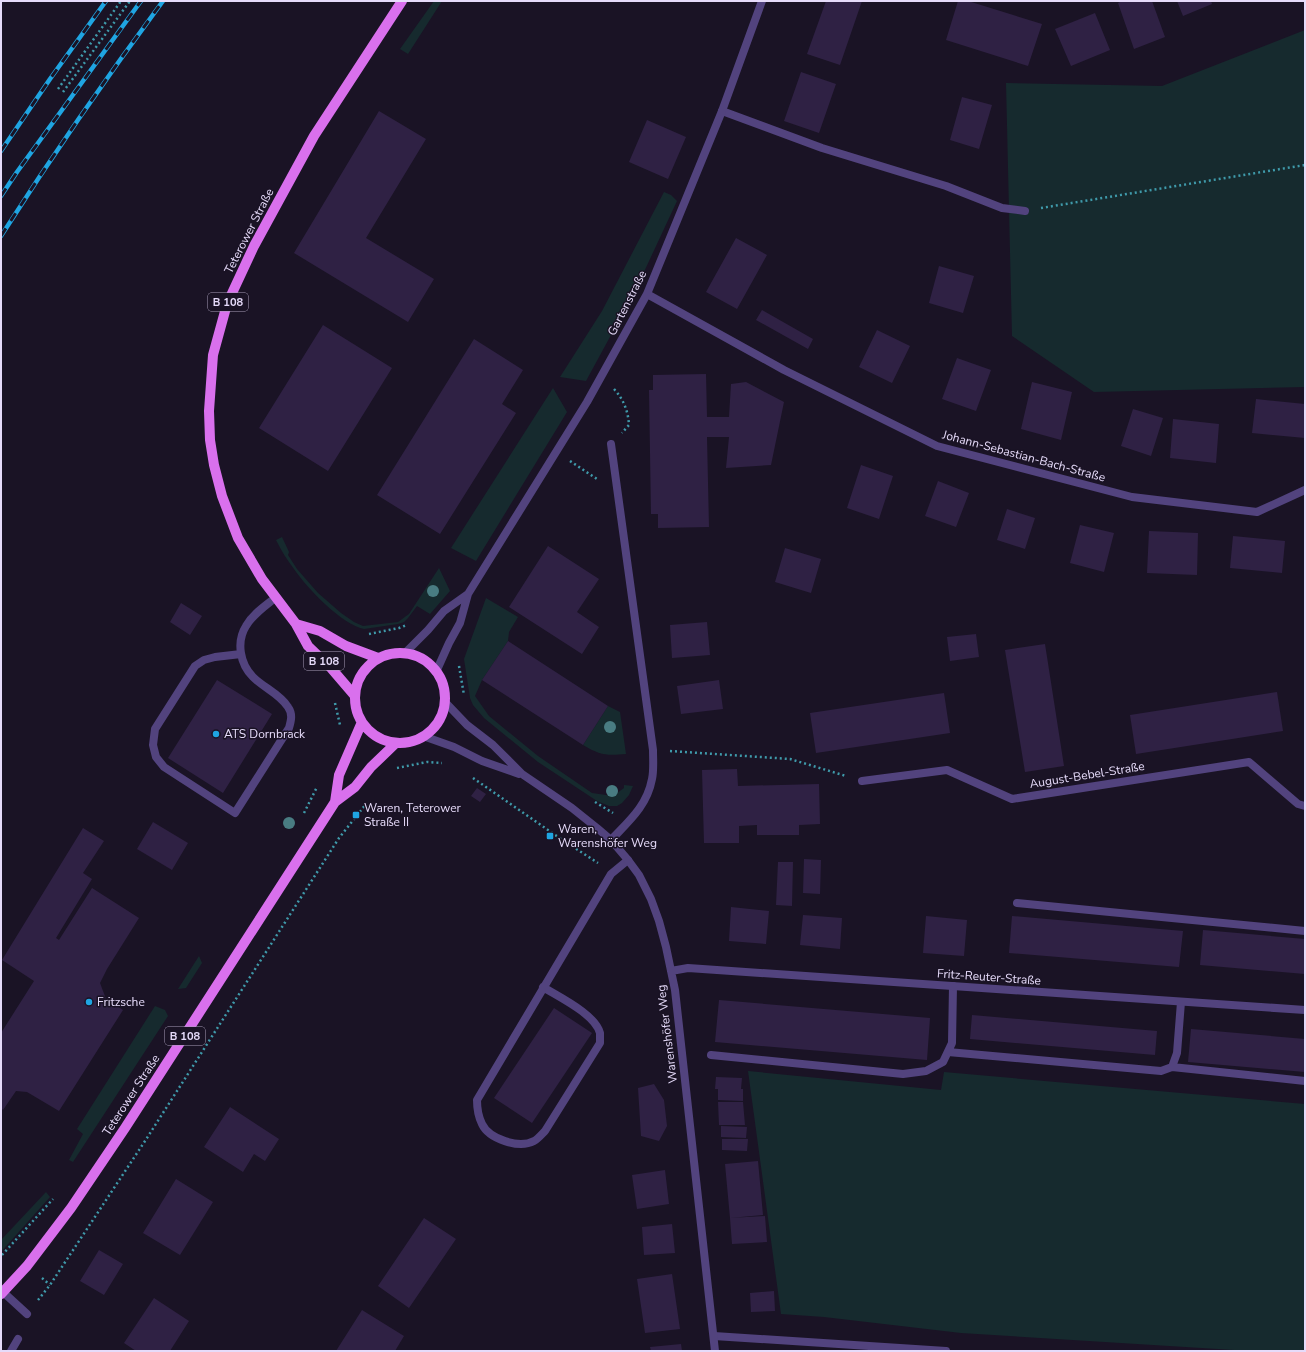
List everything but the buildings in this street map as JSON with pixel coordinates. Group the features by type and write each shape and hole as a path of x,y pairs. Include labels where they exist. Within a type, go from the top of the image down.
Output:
{"main road":[{"name":"Teterower Straße","path":"355,696 331,668 308,646 296,624 275,598 258,572 238,538 229,517 214,465 210,440 209,411 212,355 227,304 254,246 314,136 402,1"},
{"name":"B 108","path":"296,624 320,631 346,646 378,658"},
{"name":"Teterower Straße","path":"405,653 416,656 427,662 436,672 442,682 445,702 442,714 434,727 414,741 396,743 383,739 372,733 362,722 355,704 355,696 357,684 368,666 378,658 393,654 405,653"},
{"name":"Teterower Straße","path":"335,802 339,776 362,722"},
{"name":"Teterower Straße","path":"2,1293 26,1266 71,1208 263,916 335,802 355,787 370,767 396,743"}],"street":[{"name":"Gartenstraße","path":"436,672 460,623 468,594 600,379 647,294 722,111 762,1"},
{"path":"722,111 822,148 946,186 1002,208 1024,211"},
{"name":"Johann-Sebastian-Bach-Straße","path":"647,294 784,370 937,446 1132,497 1257,512 1305,490"},
{"path":"611,444 653,750 650,790 644,804 611,840"},
{"name":"Gartenstraße","path":"405,653 428,630 444,611 468,594"},
{"path":"241,654 215,657 204,660 196,666 155,729 153,745 156,757 164,767 235,813 289,728 292,718 289,708 282,699 253,676 245,665 241,654 241,639 246,626 261,609 275,598"},
{"name":"Warenshöfer Weg","path":"445,702 467,725 493,745 522,774 572,808 611,840 628,860 651,899 659,921 675,990 715,1351"},
{"name":"Warenshöfer Weg","path":"423,736 454,747 482,761 522,774"},
{"name":"August-Bebel-Straße","path":"862,780 947,770 1012,799 1249,762 1298,804 1305,806"},
{"path":"543,987 584,1013 594,1023 600,1033 600,1043 545,1131 533,1141 516,1144 495,1137 482,1125 477,1110 477,1100 543,987 611,874 628,860"},
{"path":"1017,903 1305,931"},
{"name":"Fritz-Reuter-Straße","path":"671,971 688,968 1305,1010"},
{"path":"711,1055 903,1074 926,1071 943,1062 952,1043 953,986"},
{"path":"1172,1067 1177,1052 1181,1002"},
{"path":"948,1052 1161,1071 1172,1067 1305,1081"},
{"path":"2,1293 27,1314"},
{"path":"714,1336 946,1351"},
{"path":"11,1351 18,1339"}],"path":[{"path":"58,89 120,1"},
{"path":"63,92 130,1"},
{"path":"65,79 70,82"},
{"path":"1024,211 1305,165"},
{"path":"600,379 612,386 621,397 629,414 630,426 611,444"},
{"path":"556,452 598,479 602,485 616,483"},
{"path":"366,634 408,625"},
{"path":"458,664 464,698"},
{"path":"335,700 340,727"},
{"path":"653,750 790,759 862,780"},
{"path":"394,768 428,762 445,763"},
{"path":"471,776 561,839 594,859 611,874"},
{"path":"301,818 318,784"},
{"path":"27,1314 50,1285 339,838 370,799"},
{"path":"2,1255 56,1194"}],"green space":[{"path":"434,1 442,1 408,54 400,49"},
{"path":"1305,30 1305,387 1094,392 1012,336 1006,83 1162,86"},
{"path":"664,192 671,195 677,201 636,289 586,381 560,377 602,311"},
{"path":"553,388 567,412 476,561 451,548"},
{"path":"282,537 289,552 288,555 297,569 318,593 341,613 363,626 398,622 409,614 439,568 450,591 430,614 417,606 404,622 364,629 355,626 335,613 307,586 284,555 278,544 276,540"},
{"path":"486,598 518,617 509,632 508,641 482,680 475,696 489,716 538,756 592,793 613,796 624,788 624,785 633,786 629,795 622,803 617,806 609,806 597,801 538,762 484,718 473,705 470,698 464,659"},
{"path":"608,706 620,712 626,754 603,754 583,745"},
{"path":"199,956 202,963 186,988 178,989"},
{"path":"155,1006 165,1010 168,1016 73,1162 69,1160 83,1134 77,1129"},
{"path":"748,1071 941,1090 944,1072 1305,1104 1305,1351 1250,1351 961,1333 824,1317 781,1314"},
{"path":"46,1192 50,1197 1,1252 1,1240"}],"railway":[{"path":"1,151 106,1"},
{"path":"1,196 141,1"},
{"path":"1,236 80,117 163,1"}],"place":[{"name":"ATS Dornbrack","path":"216,734"},
{"name":"Waren, Teterower Straße II","path":"356,815"},
{"name":"Waren, Warenshöfer Weg","path":"550,836"},
{"name":"Fritzsche","path":"89,1002"}]}
